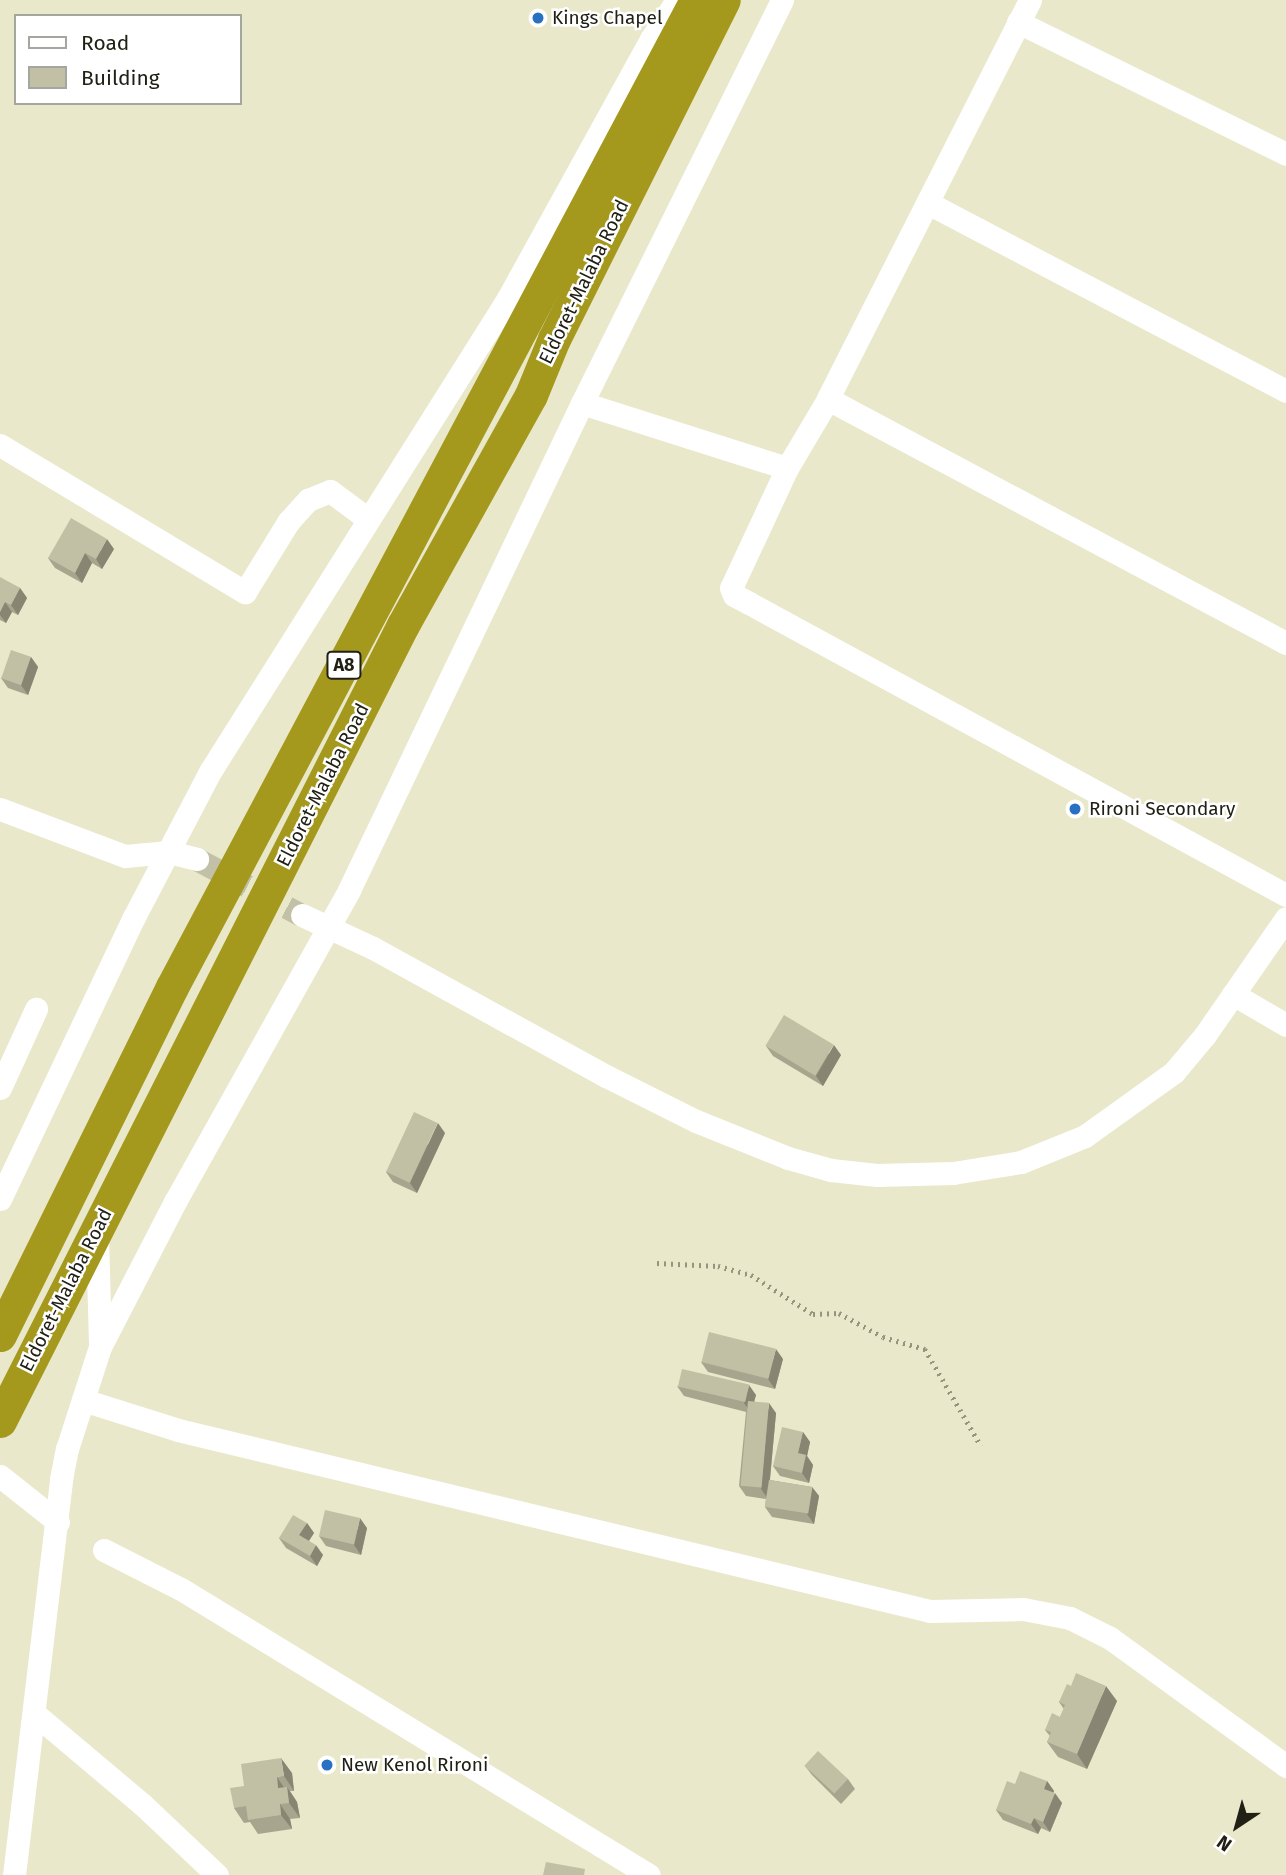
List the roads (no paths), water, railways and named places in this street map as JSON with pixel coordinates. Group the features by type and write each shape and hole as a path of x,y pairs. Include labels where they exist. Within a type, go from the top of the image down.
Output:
{"highway":[{"name":"Eldoret-Malaba Road","path":"0,1335 172,987 696,0"},
{"name":"Eldoret-Malaba Road","path":"0,1421 403,625 531,395 554,339 724,0"}],"street":[{"path":"0,1199 211,770 368,519 407,463 444,397 507,300 650,39 677,0"},
{"path":"14,1875 61,1479 100,1348 176,1200 329,927 582,403 782,0"},
{"path":"1030,0 828,399 787,468 731,588 734,594 1286,895"},
{"path":"1018,22 1286,155"},
{"path":"928,203 1286,391"},
{"path":"828,399 1286,643"},
{"path":"582,403 787,468"},
{"path":"0,444 245,592 288,522 308,500 330,491 368,519"},
{"path":"0,809 125,856 139,857 169,852 197,859"},
{"path":"302,915 417,971 606,1076 696,1121 788,1158 831,1170 877,1175 953,1173 1021,1161 1085,1136 1174,1072 1233,995 1286,918"},
{"path":"1233,995 1286,1025"},
{"path":"0,1088 36,1009"},
{"path":"97,1233 100,1348"},
{"path":"83,1400 178,1430 930,1611 1023,1609 1070,1618 1110,1637 1286,1766"},
{"path":"0,1476 58,1522"},
{"path":"104,1550 181,1589 649,1875"},
{"path":"35,1714 142,1804 217,1875"}],"tunnel":[{"path":"197,859 302,915"}],"place":[{"name":"Kings Chapel","path":"538,18"},
{"name":"Rironi Secondary","path":"1075,809"},
{"name":"New Kenol Rironi","path":"327,1765"}]}
